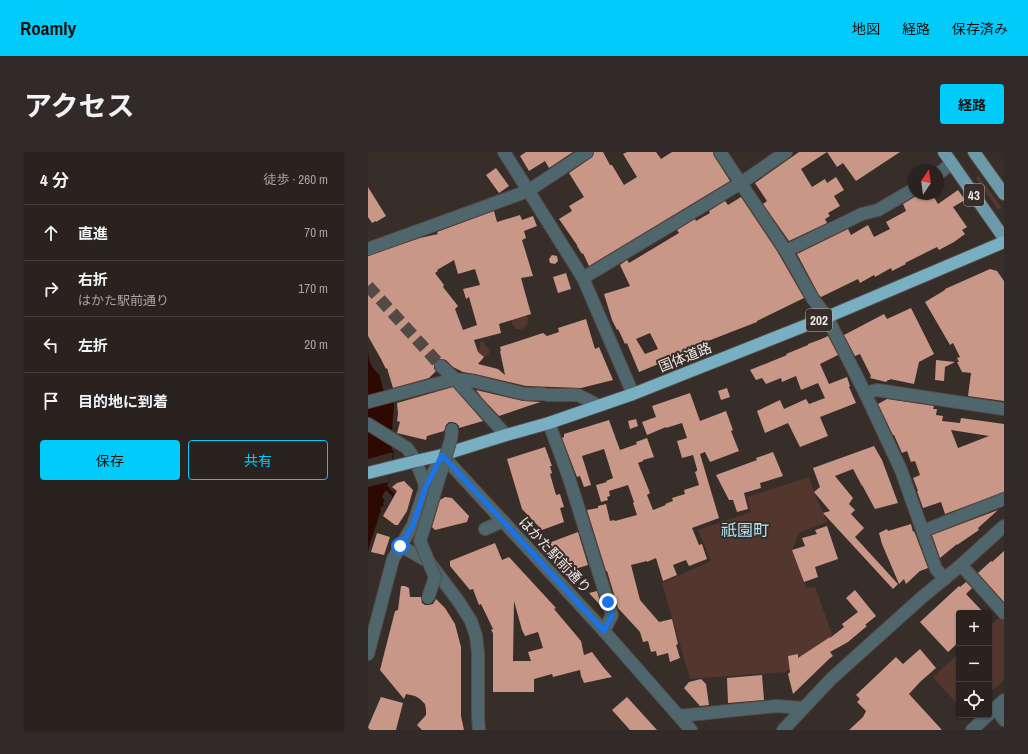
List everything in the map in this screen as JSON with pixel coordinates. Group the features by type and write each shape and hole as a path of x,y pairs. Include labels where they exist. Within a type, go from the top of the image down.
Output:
{"highway":[{"name":"国体道路","path":"368,473 442,455 549,423 633,394 827,317 1004,242"}],"main road":[{"name":"43","path":"944,152 1004,238"},
{"name":"43","path":"974,152 1004,194"}],"street":[{"path":"504,152 584,278 633,394"},
{"path":"368,249 528,191 587,152"},
{"path":"720,152 786,251 813,299 827,317 865,392 901,470 936,569 945,579"},
{"path":"584,278 742,183 786,152"},
{"path":"944,169 952,163"},
{"path":"786,251 862,214 878,210 908,192"},
{"path":"441,366 455,379 506,435"},
{"path":"368,402 455,379 473,381 525,394 578,395 598,405"},
{"path":"865,392 877,390 1004,409"},
{"path":"549,423 569,478 612,615 604,631"},
{"path":"368,424 407,448 416,461 425,489"},
{"path":"428,598 435,577 420,541 451,439 452,429"},
{"path":"368,654 393,559 413,525 425,489 442,455"},
{"name":"はかた駅前通り","path":"442,455 604,631 691,730"},
{"path":"923,531 1004,499"},
{"path":"485,529 503,521"},
{"path":"783,730 831,679 920,598 945,579 1004,526"},
{"path":"400,546 429,562 459,602 471,621 476,636 478,652 479,730"},
{"path":"961,565 1004,613"},
{"path":"679,716 777,706 803,708"},
{"path":"972,730 994,709 1004,720"}],"shaded area":[{"path":"979,176 1001,207 998,210 976,178"},
{"path":"523,314 528,318 527,325 522,329 516,329 512,324 512,318"},
{"path":"481,341 484,342 484,345 489,350 489,354 484,357 478,352 481,346 479,344"},
{"path":"368,351 370,362 379,374 384,392 394,403 392,450 394,451 389,482 387,485 393,493 395,491 392,499 392,496 386,490 382,497 385,500 383,503 384,505 380,508 381,510 368,550"},
{"path":"809,477 827,522 799,533 792,550 806,588 815,587 833,637 786,672 690,679 662,583 711,561 698,530 751,512 747,497"},
{"path":"1000,617 1004,621 1004,680 992,691 992,646 992,624"},
{"path":"956,656 956,703 933,677"}],"pier":[{"path":"393,452 389,482 368,487 368,459"}],"building":[{"path":"526,152 573,152 549,168 545,161 529,171 520,156"},
{"path":"594,152 603,152 624,185 637,177 623,154 627,152 656,152 661,159 672,152 713,152 730,181 589,266 583,253 582,254 559,219 572,211 569,206 584,197 569,173 591,158"},
{"path":"799,152 827,152 801,169 812,187 825,179 827,183 836,177 844,190 834,196 840,206 828,213 830,216 825,219 827,223 789,241 763,204 767,201 755,183"},
{"path":"827,152 900,152 856,181 843,163 837,167"},
{"path":"496,168 509,186 499,193 486,175"},
{"path":"368,187 386,216 372,223 368,217"},
{"path":"958,190 965,200 953,207 967,227 962,230 965,234 939,250 937,247 892,271 891,268 860,283 858,279 821,297 819,295 797,254 848,229 851,235 868,225 874,237 890,229 886,222 906,211 903,204 910,200 936,200 938,204"},
{"path":"741,197 777,251 804,298 757,322 695,346 697,349 639,372 627,343 625,344 612,320 604,294 630,286 620,265 627,260 629,263 679,233 677,230 695,219 696,221 710,213 709,211 725,201 728,205","holes":["650,333 658,349 645,354 636,339"]},
{"path":"494,211 497,222 520,215 522,220 533,216 537,226 524,231 526,238 522,240 533,276 521,278 531,314 499,324 501,333 474,340 478,352 484,357 478,364 498,369 505,375 500,347 543,333 547,336 559,332 558,328 586,319 595,349 599,347 613,380 581,388 526,386 463,372 453,367 446,360 439,359 431,354 436,361 434,369 436,371 429,378 393,388 387,368 386,369 368,336 368,256 420,238 438,234 437,232","holes":["454,260 458,274 475,269 480,285 463,289 466,299 469,297 477,325 463,330 455,309 458,306 443,287 444,285 435,273 438,271 437,270"]},
{"path":"552,255 557,256 558,261 555,264 550,263 549,259"},
{"path":"990,269 997,271 1004,281 1004,401 968,396 971,373 962,372 957,362 959,362 957,358 960,357 953,343 950,345 925,302 945,289"},
{"path":"566,273 571,289 558,293 553,277"},
{"path":"911,308 934,354 919,362 914,384 890,379 886,382 870,378 871,376 860,354 855,356 844,335 884,314 887,319"},
{"path":"828,336 838,355 820,364 829,384 847,377 849,387 856,403 820,417 828,436 800,447 788,423 765,433 757,411 780,400 784,409 806,399 809,404 825,398 818,383 801,390 796,376 782,382 781,378 766,384 762,378 756,380 750,370"},
{"path":"936,360 955,362 945,367 944,381 935,380"},
{"path":"453,387 483,421 459,428 456,423 449,422 444,431 427,436 426,440 397,433 400,422 397,421 397,403"},
{"path":"727,388 730,397 721,400 718,391"},
{"path":"476,390 523,401 541,402 499,416"},
{"path":"690,393 700,421 726,411 733,430 731,431 739,451 710,462 705,452 700,454 719,518 692,528 699,545 702,544 707,559 689,566 686,560 673,565 677,575 663,581 656,558 647,562 631,565 640,600 659,622 672,619 678,644 676,645 680,658 670,662 668,653 657,656 656,651 651,652 648,641 643,642 640,632 618,608 587,510 598,508 598,506 606,504 610,521 637,515 628,485 609,491 610,496 607,497 608,500 601,502 596,485 607,482 606,481 613,478 604,449 582,456 591,485 584,487 580,476 577,477 562,438 564,437 564,434 609,420 620,450 637,444 636,442 647,438 654,457 638,463 650,493 647,495 653,510 673,501 672,498 685,494 684,490 699,485 695,472 697,469 693,455 682,458 677,441 687,438 682,423 666,427 647,435 642,422 656,417 652,406"},
{"path":"887,399 934,406 933,409 937,409 936,415 943,416 942,421 960,423 961,418 1004,424 1004,492 945,514 941,502 923,508 913,478 920,475 915,461 911,462 907,451 902,453 878,404","holes":["951,430 989,436 958,448"]},
{"path":"636,419 638,426 630,429 628,421"},
{"path":"874,446 882,460 898,503 875,509 853,469 835,476 853,498 849,504 855,510 851,514 864,528 855,537 898,584 893,589 823,513 830,511 814,492 820,487 813,468"},
{"path":"545,447 552,466 550,466 552,473 550,474 556,495 560,494 564,507 560,508 564,522 542,530 522,509 507,459"},
{"path":"773,452 783,476 760,483 761,488 744,493 748,509 737,512 733,500 729,500 716,475 757,460 756,458"},
{"path":"404,481 413,490 407,511 398,525 395,525 383,516 397,491 392,487 397,483"},
{"path":"445,497 452,498 469,516 467,522 435,530 432,527 440,500"},
{"path":"998,510 978,528 979,530 957,544 940,558 932,535"},
{"path":"911,524 928,568 920,571 906,584 904,579 899,584 882,544 879,533 887,529 888,531"},
{"path":"827,526 838,559 815,567 818,577 804,582 792,550 805,546 802,538 817,534 815,530"},
{"path":"578,532 588,565 572,570 546,544"},
{"path":"377,533 390,537 384,555 371,552"},
{"path":"495,543 502,560 509,557 556,608 554,609 581,641 584,655 592,652 612,677 584,683 580,670 553,677 552,674 534,679 534,692 493,692 493,633 491,630 493,629 481,604 479,605 473,589 470,590 450,566 450,561","holes":["514,601 525,636 538,632 543,648 528,652 531,661 513,661"]},
{"path":"1004,551 1004,602 978,573"},
{"path":"966,582 972,588 966,594 981,610 956,610 956,645 948,652 920,622 959,586 960,587"},
{"path":"401,586 409,588 410,597 421,597 422,603 425,605 433,604 436,599 445,608 455,624 461,647 461,716 464,730 422,730 417,725 426,715 425,704 415,696 406,694 404,699 380,670 395,611 398,610"},
{"path":"855,590 876,616 865,625 867,626 848,642 830,652 833,656 793,694 788,674 790,672 788,656 798,654 798,658 830,638 844,627 842,624 858,612 846,598"},
{"path":"597,591 601,605 589,593"},
{"path":"920,649 936,668 909,694 942,730 849,730 863,717 866,711 857,702 860,699 856,695 896,657 903,664"},
{"path":"762,675 764,700 728,703 727,678"},
{"path":"701,679 706,684 709,705 700,706 684,688 689,682"},
{"path":"381,697 403,703 396,730 368,730"},
{"path":"627,697 657,730 630,730 612,710"}],"tunnel":[{"path":"368,286 441,366"}],"district":[{"name":"祇園町","path":"745,530"}],"route":[{"path":"400,546 413,525 425,489 442,455 604,631 612,615 608,602"}]}
